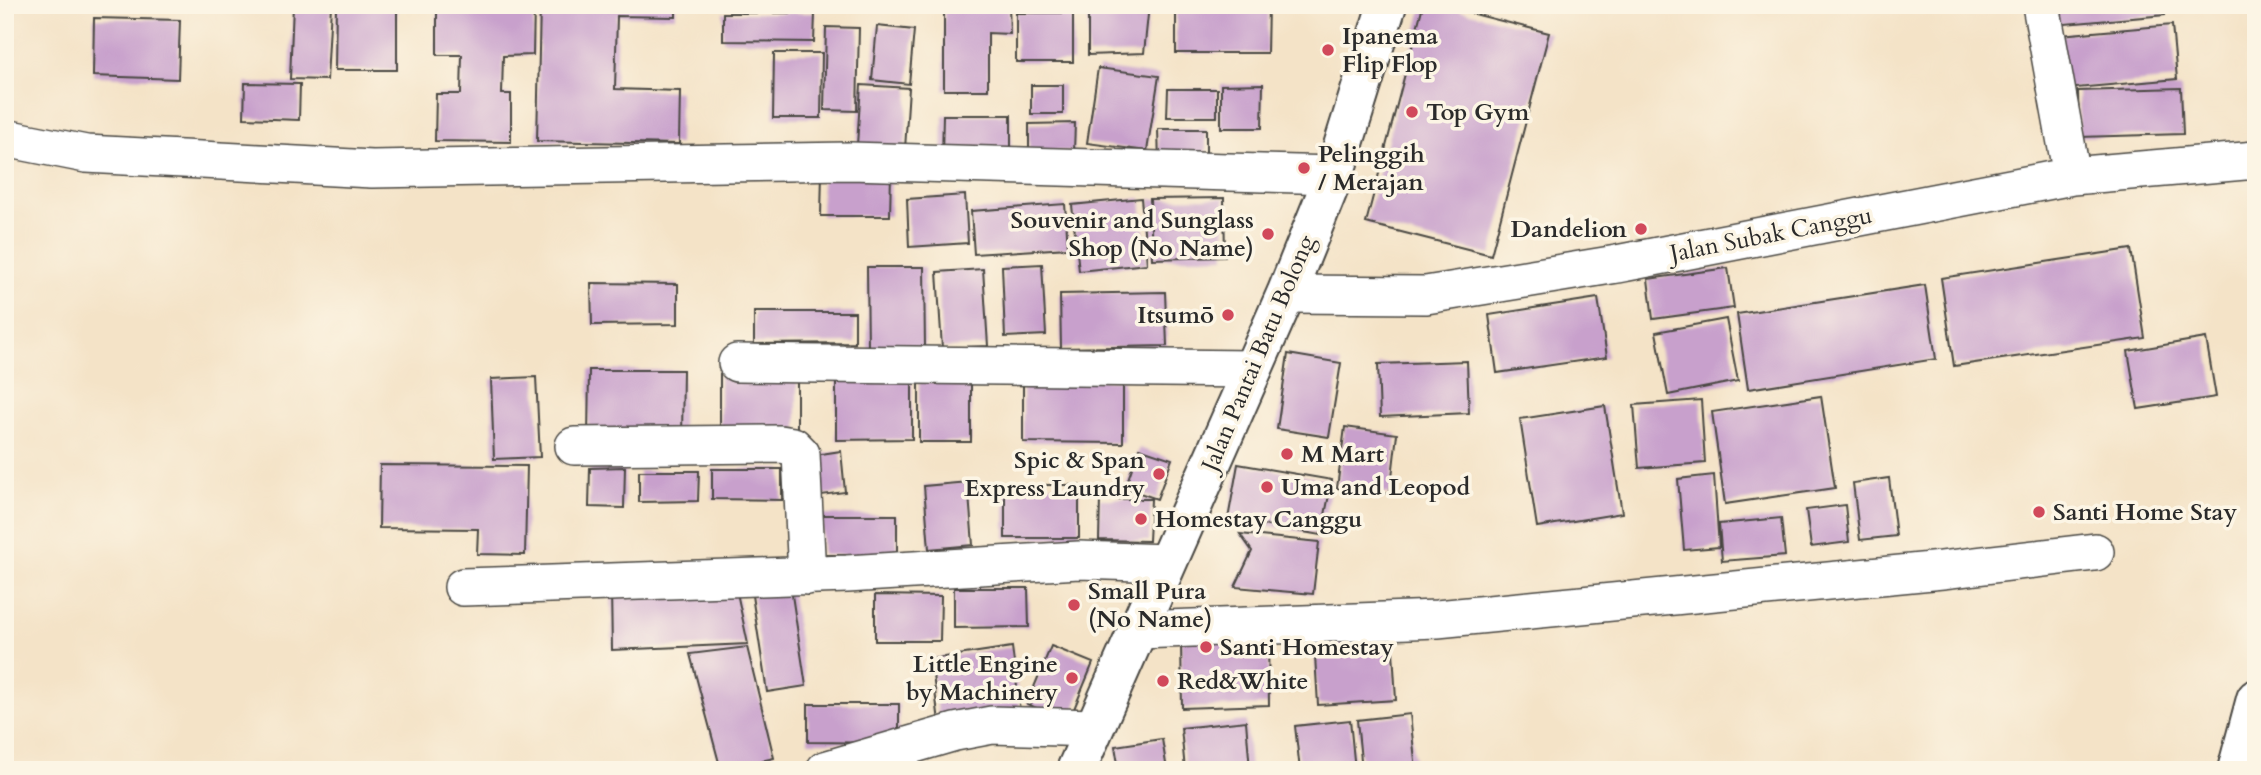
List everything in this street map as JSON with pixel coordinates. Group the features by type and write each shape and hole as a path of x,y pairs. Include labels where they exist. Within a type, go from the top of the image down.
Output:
{"street":[{"name":"Jalan Pantai Batu Bolong","path":"1076,770 1286,294 1334,175 1387,5"},
{"path":"2041,5 2072,176"},
{"path":"5,138 86,154 372,169 850,161 1334,175"},
{"name":"Jalan Subak Canggu","path":"1286,294 1426,295 1524,280 2072,176 2256,160"},
{"path":"737,363 1253,369"},
{"path":"574,446 793,446 801,454 807,576"},
{"path":"1139,630 1437,619 1942,570 2095,552"},
{"path":"463,587 807,576 1079,560 1167,563"},
{"path":"2237,770 2256,699"},
{"path":"825,770 955,732 992,726 1094,728"}],"building":[{"path":"293,5 331,5 327,80 290,79"},
{"path":"336,5 397,5 397,70 335,70"},
{"path":"437,5 534,5 533,55 503,56 502,94 511,94 511,142 435,141 436,94 461,94 462,55 437,55"},
{"path":"540,5 676,5 676,17 617,16 615,89 680,91 679,144 537,141"},
{"path":"944,5 1009,5 1010,34 988,33 988,90 944,90"},
{"path":"1088,5 1149,5 1144,53 1088,55"},
{"path":"1176,5 1268,5 1267,53 1176,53"},
{"path":"1423,5 1439,5 1549,33 1491,255 1366,223"},
{"path":"2052,5 2164,5 2165,15 2054,25"},
{"path":"723,13 815,13 814,42 723,41"},
{"path":"1016,13 1073,13 1073,62 1016,62"},
{"path":"94,18 180,20 178,79 93,76"},
{"path":"2172,25 2177,79 2065,89 2060,35"},
{"path":"877,26 914,30 909,84 872,80"},
{"path":"826,27 859,28 857,111 824,110"},
{"path":"774,53 822,53 821,118 773,118"},
{"path":"1098,68 1159,76 1147,151 1087,143"},
{"path":"245,83 300,84 299,120 244,118"},
{"path":"1263,84 1262,128 1221,128 1221,85"},
{"path":"861,85 909,88 905,149 857,145"},
{"path":"1031,85 1063,85 1063,114 1031,114"},
{"path":"2181,88 2183,134 2079,137 2078,91"},
{"path":"1168,89 1217,89 1217,117 1167,117"},
{"path":"943,115 1011,115 1011,157 942,157"},
{"path":"1075,123 1074,151 1029,151 1029,124"},
{"path":"1158,129 1206,129 1206,162 1159,163"},
{"path":"822,172 891,172 890,216 821,216"},
{"path":"965,195 968,243 909,247 907,199"},
{"path":"1141,198 1147,264 1079,271 1072,205"},
{"path":"1224,198 1225,257 1152,259 1150,199"},
{"path":"1065,204 1068,248 974,254 971,211"},
{"path":"2131,249 2145,338 1954,366 1941,278"},
{"path":"1042,264 1046,335 1005,337 1002,266"},
{"path":"867,267 924,267 925,348 868,349"},
{"path":"1728,268 1734,308 1653,319 1648,279"},
{"path":"983,269 988,346 942,348 937,272"},
{"path":"591,283 678,284 678,324 592,325"},
{"path":"1925,285 1936,359 1748,389 1737,314"},
{"path":"1165,292 1167,346 1061,348 1060,294"},
{"path":"1598,298 1607,357 1497,373 1489,315"},
{"path":"754,312 855,312 855,343 754,344"},
{"path":"1726,319 1738,381 1668,395 1656,332"},
{"path":"2206,338 2216,397 2138,409 2128,351"},
{"path":"1288,354 1341,363 1329,437 1277,429"},
{"path":"1467,361 1469,413 1380,417 1378,364"},
{"path":"589,370 683,370 682,438 588,437"},
{"path":"720,374 797,374 797,429 720,429"},
{"path":"536,377 540,457 494,459 491,379"},
{"path":"836,378 912,378 912,439 836,440"},
{"path":"1023,380 1123,380 1123,443 1023,442"},
{"path":"919,382 971,382 971,442 919,442"},
{"path":"1821,396 1835,488 1725,504 1712,412"},
{"path":"1701,400 1705,463 1639,468 1634,405"},
{"path":"1605,406 1622,513 1537,527 1520,419"},
{"path":"1345,427 1397,434 1390,494 1337,488"},
{"path":"1139,448 1172,459 1157,499 1125,488"},
{"path":"841,451 845,492 814,496 808,456"},
{"path":"1238,464 1332,480 1321,535 1228,519"},
{"path":"380,465 527,466 525,555 477,554 478,529 379,528"},
{"path":"625,467 624,508 589,507 590,468"},
{"path":"712,469 782,469 782,500 712,499"},
{"path":"639,471 699,471 698,501 639,502"},
{"path":"1714,475 1719,547 1684,550 1678,479"},
{"path":"1889,478 1896,536 1860,540 1853,483"},
{"path":"968,482 973,545 929,549 924,486"},
{"path":"1005,485 1079,485 1079,538 1005,538"},
{"path":"1100,499 1151,499 1149,541 1099,540"},
{"path":"1845,505 1849,542 1811,547 1806,510"},
{"path":"822,515 897,515 897,555 822,555"},
{"path":"1781,518 1785,556 1722,561 1719,524"},
{"path":"1240,534 1319,542 1313,594 1235,587 1252,551"},
{"path":"790,582 806,686 767,692 751,589"},
{"path":"611,588 736,588 748,644 612,650"},
{"path":"954,588 1028,588 1029,627 954,628"},
{"path":"875,595 941,596 940,641 875,641"},
{"path":"1392,635 1396,700 1318,705 1314,639"},
{"path":"1268,637 1269,705 1182,708 1181,640"},
{"path":"1051,646 1093,663 1069,721 1027,704"},
{"path":"747,647 774,758 721,770 690,654"},
{"path":"1012,647 1020,711 939,722 931,659"},
{"path":"808,704 899,704 899,743 808,742"},
{"path":"1410,714 1416,770 1362,770 1357,720"},
{"path":"1350,720 1355,770 1300,770 1295,726"},
{"path":"1246,721 1250,770 1185,770 1181,728"},
{"path":"1162,739 1167,770 1119,770 1115,746"}],"place":[{"name":"Ipanema Flip Flop","path":"1328,50"},
{"name":"Top Gym","path":"1412,112"},
{"name":"Pelinggih / Merajan","path":"1304,168"},
{"name":"Dandelion","path":"1641,229"},
{"name":"Souvenir and Sunglass Shop (No Name)","path":"1268,234"},
{"name":"Itsumō","path":"1228,315"},
{"name":"M Mart","path":"1287,454"},
{"name":"Spic & Span Express Laundry","path":"1159,474"},
{"name":"Uma and Leopod","path":"1267,487"},
{"name":"Santi Home Stay","path":"2039,512"},
{"name":"Homestay Canggu","path":"1141,519"},
{"name":"Small Pura (No Name)","path":"1074,605"},
{"name":"Santi Homestay","path":"1206,647"},
{"name":"Little Engine by Machinery","path":"1072,678"},
{"name":"Red&White","path":"1163,681"}]}
